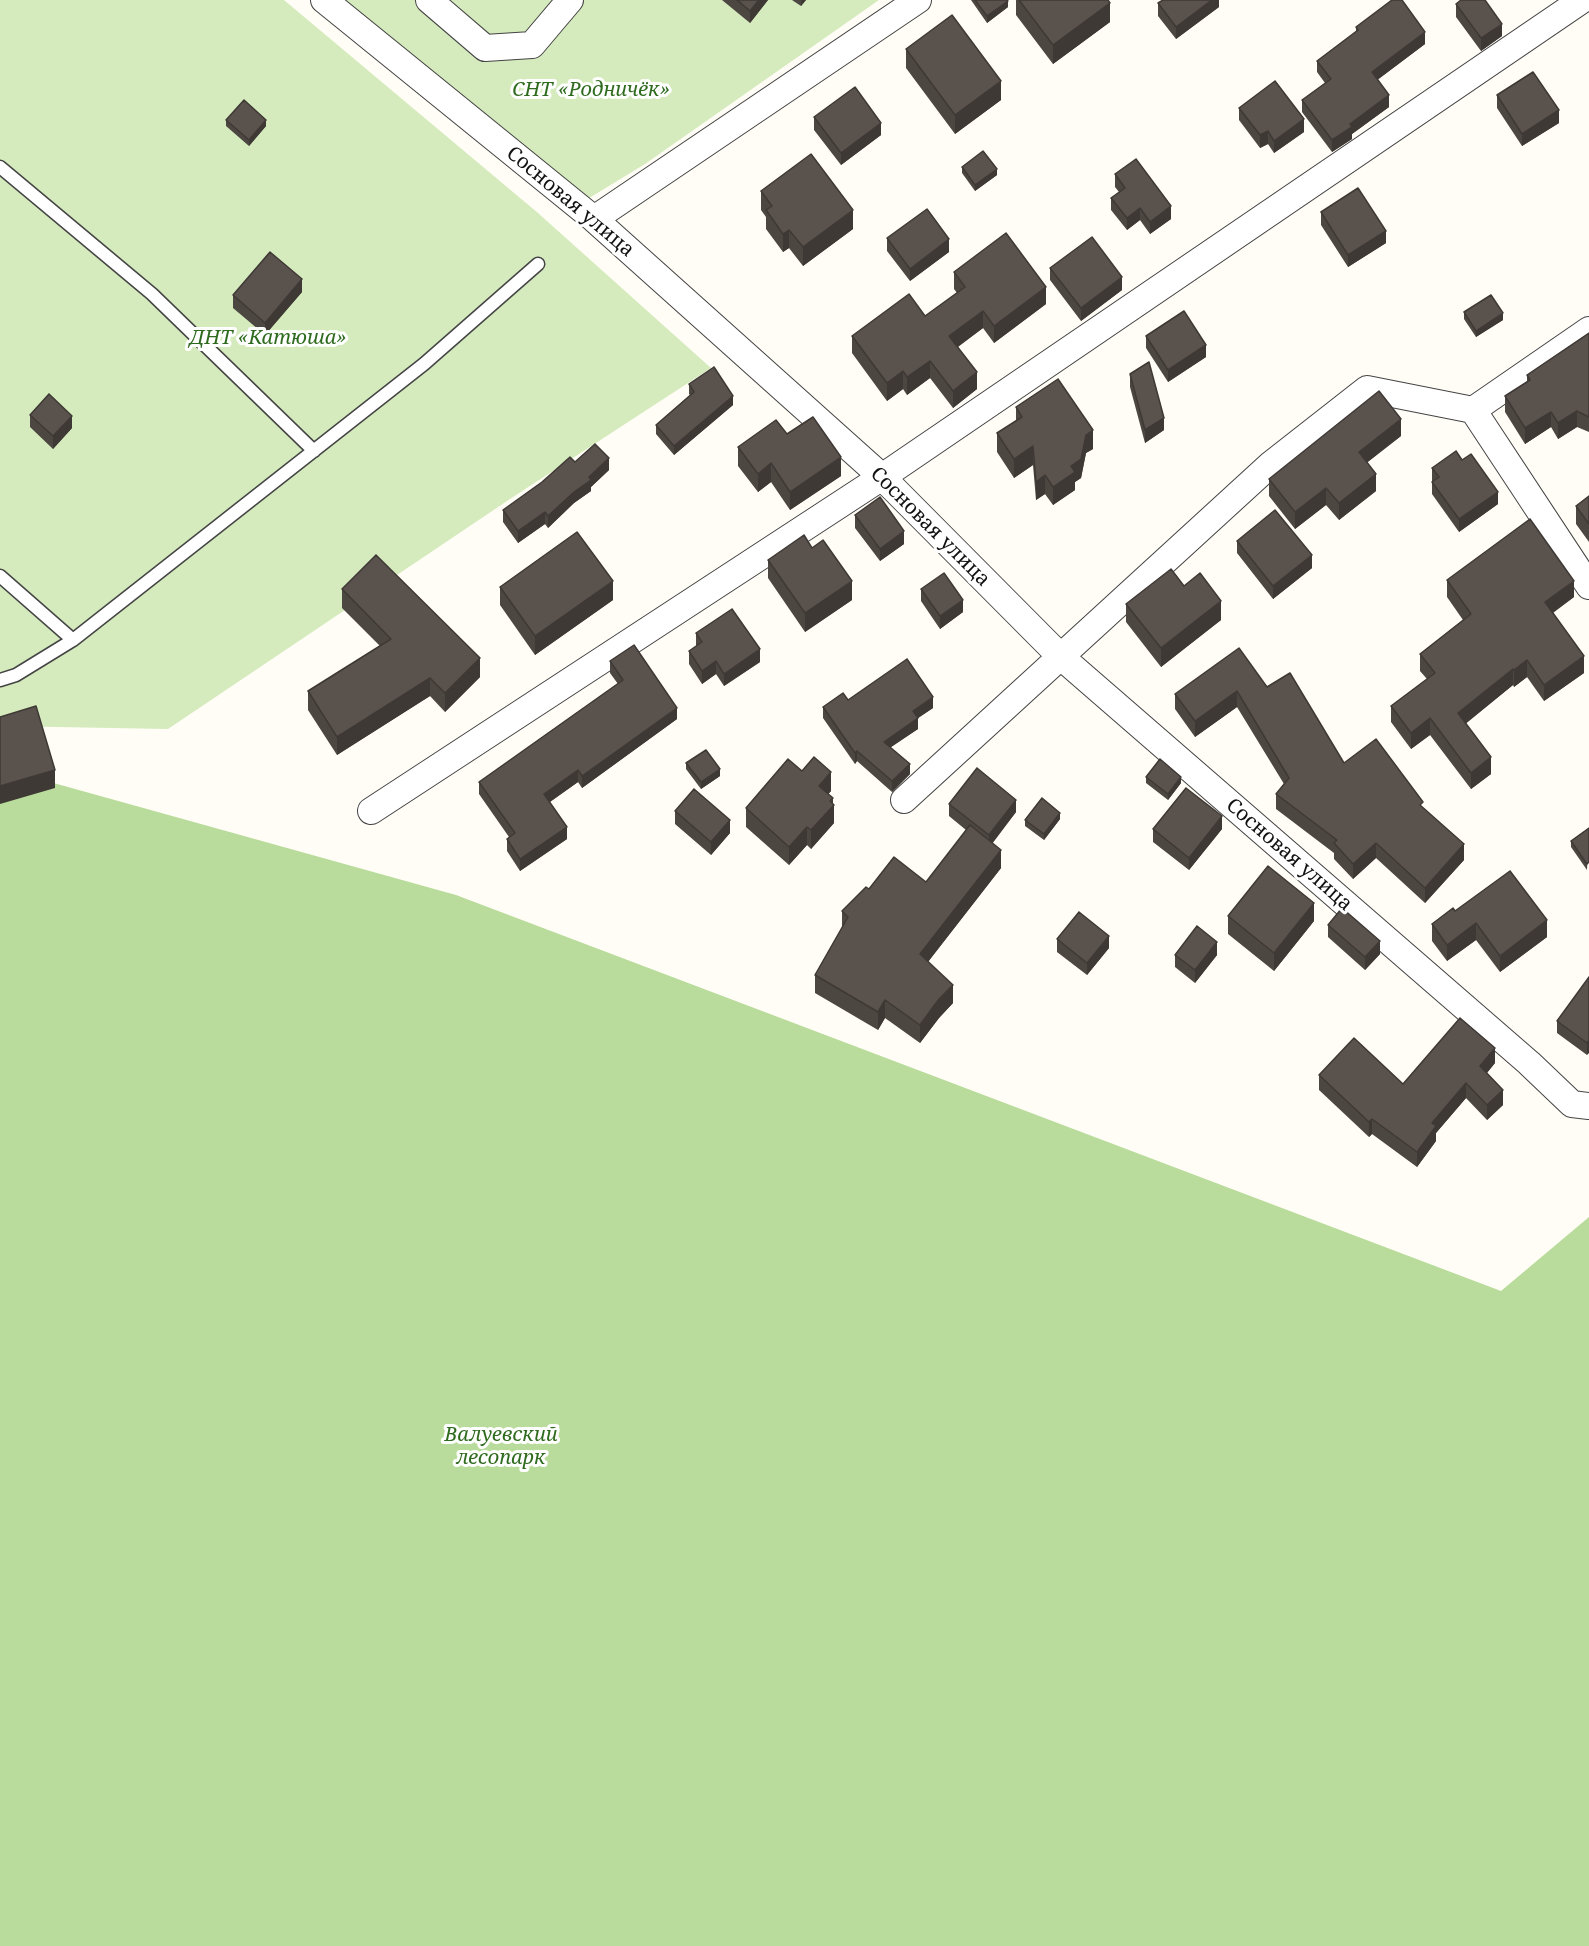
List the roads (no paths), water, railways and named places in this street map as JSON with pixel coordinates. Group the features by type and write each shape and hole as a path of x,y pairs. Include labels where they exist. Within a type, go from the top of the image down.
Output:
{"street":[{"name":"Сосновая улица","path":"324,0 594,219 882,477 1059,656 1529,1063 1572,1104 1589,1106"},
{"path":"429,0 485,48 532,45 570,0"},
{"path":"594,219 918,0"},
{"path":"371,811 882,477 1582,0"},
{"path":"1473,410 1589,330"},
{"path":"904,800 1270,465 1367,389 1473,410 1589,586"}],"lane":[{"path":"0,167 152,294 314,451"},
{"path":"0,680 16,675 73,640 424,364 538,264"},
{"path":"0,576 73,640"}],"park label":[{"name":"СНТ «Родничёк»","path":"591,90"},
{"name":"ДНТ «Катюша»","path":"268,338"},
{"name":"Валуевский лесопарк","path":"501,1446"}]}
